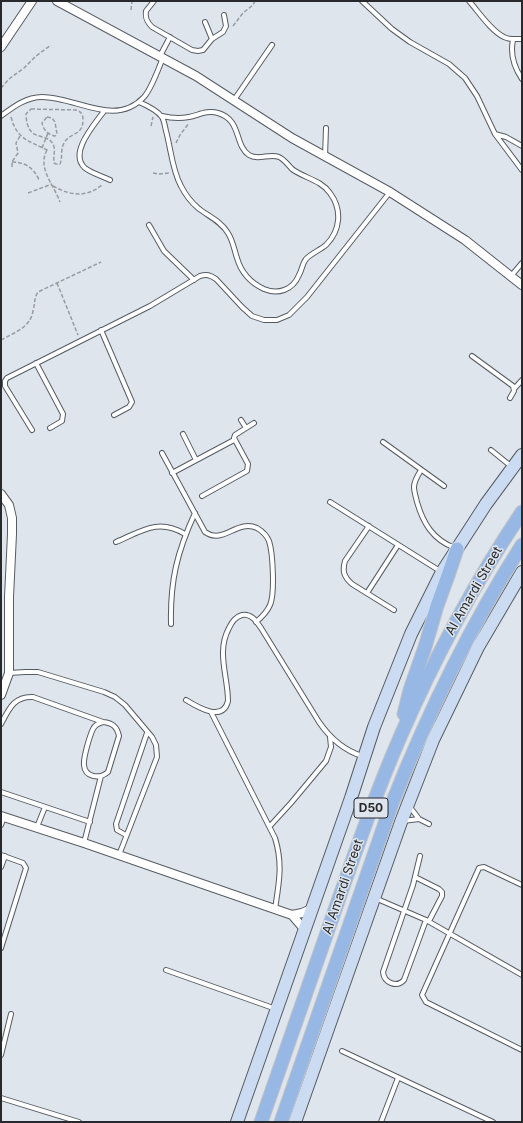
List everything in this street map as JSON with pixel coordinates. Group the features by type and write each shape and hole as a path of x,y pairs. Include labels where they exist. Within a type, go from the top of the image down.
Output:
{"main road":[{"name":"Al Amardi Street","path":"261,1122 374,801 401,734 452,629 486,568 522,512"},
{"name":"Al Amardi Street","path":"281,1122 388,814 405,772 434,705 466,641 522,545"},
{"path":"401,734 404,712 410,690 457,549"}],"street":[{"path":"1,47 32,1"},
{"path":"57,1 196,76 286,134 390,192 459,236 522,285"},
{"path":"237,1122 383,703 411,634 442,572 486,504 522,455"},
{"path":"1,494 9,505 12,518 9,597 9,673 1,695"},
{"path":"297,1121 401,822 433,740 462,678 495,617 522,572"},
{"path":"2,816 292,915 304,929"},
{"path":"292,915 311,909"}],"lane":[{"path":"154,1 146,10 146,20 152,27 192,50 203,50 212,39 224,32 226,22 224,15"},
{"path":"362,1 392,29 410,42 449,64 465,78 477,96 495,134 522,170"},
{"path":"469,1 496,31 504,37 513,40 522,39"},
{"path":"205,22 212,39"},
{"path":"1,116 28,99 42,97 74,102 104,111 123,110 139,102 146,96 170,38"},
{"path":"513,40 512,59 522,79"},
{"path":"234,100 272,45"},
{"path":"139,102 162,116 182,118 211,112 219,113 232,122 242,146 250,155 255,157 279,157 292,168 322,185 329,191 336,201 338,225 333,236 325,245 306,259 294,284 285,290 275,292 255,284 247,276 241,268 231,239 226,231 220,224 191,201 181,186 175,170 162,116"},
{"path":"104,111 79,148 78,155 80,162 89,171 109,179"},
{"path":"325,157 326,128"},
{"path":"495,134 506,137 522,146"},
{"path":"32,430 7,389 5,382 10,376 150,306 194,280 206,275 211,275 242,308 252,316 264,320 277,320 288,315 306,297 390,192"},
{"path":"149,225 164,251 194,280"},
{"path":"511,276 522,263"},
{"path":"101,330 132,402 129,407 114,415"},
{"path":"472,356 511,384 514,389"},
{"path":"36,362 63,414 62,421 50,428"},
{"path":"510,398 514,389 522,380"},
{"path":"241,420 246,428"},
{"path":"172,473 234,440 235,435 254,423"},
{"path":"183,434 196,460"},
{"path":"202,496 248,471 248,464 234,440"},
{"path":"383,442 444,486"},
{"path":"491,450 512,467"},
{"path":"162,453 205,532 216,537 241,527 249,526 257,528 264,533 269,540 271,548 273,595 265,614 256,622"},
{"path":"421,470 414,486 421,515 428,529 437,539 448,546 457,549"},
{"path":"330,502 442,572"},
{"path":"171,624 173,578 185,534 195,513"},
{"path":"116,542 157,526 167,526 177,529 185,534"},
{"path":"369,526 346,561 344,574 347,579 394,610"},
{"path":"367,593 398,545"},
{"path":"186,700 211,712 223,711 227,706 228,701 222,653 227,631 237,617 244,615 251,616 319,722 330,736 345,749 365,757"},
{"path":"9,673 38,672 109,694 125,705 156,744 157,757 118,855"},
{"path":"1,724 11,705 21,698 27,697 33,697 103,722 109,722 118,730 119,736 110,769 101,776 93,776 86,772 84,760 93,728 103,722"},
{"path":"211,712 270,826 279,851 281,865 275,909"},
{"path":"126,835 117,830 116,824 147,733"},
{"path":"270,826 296,798 326,761 331,747 330,736"},
{"path":"84,843 101,776"},
{"path":"1,792 90,822"},
{"path":"408,803 419,819 428,824"},
{"path":"37,827 44,807"},
{"path":"1,825 2,816"},
{"path":"401,822 419,819"},
{"path":"1,867 3,855 23,862 26,868 1,948"},
{"path":"415,877 439,889 442,892 442,896 428,921 404,980 401,983 396,984 387,981 383,972 405,910 420,856"},
{"path":"522,885 484,867 479,868 422,992 422,998 426,1002 522,1050"},
{"path":"374,898 428,921 522,975"},
{"path":"166,970 276,1009"},
{"path":"1,1055 11,1014"},
{"path":"342,1051 493,1122"},
{"path":"381,1122 398,1078"},
{"path":"1,1098 79,1122"}],"path":[{"path":"130,10 132,1"},
{"path":"232,26 243,13 253,5 255,1"},
{"path":"1,88 9,79 51,45"},
{"path":"10,109 13,124 20,136 48,151 43,159 43,164 60,202"},
{"path":"31,109 53,109 77,110 81,113 83,117 83,125 79,131 65,141 60,164 58,165 54,163 54,146 51,141 45,138 38,136 30,130 26,118 28,111 31,109"},
{"path":"151,126 153,116 156,112"},
{"path":"49,117 55,122 56,134 53,136 48,132 44,128 42,122 49,117"},
{"path":"172,155 180,135 190,122"},
{"path":"42,148 48,132"},
{"path":"12,167 12,162 18,153 16,143 20,136"},
{"path":"12,162 22,163 31,168 39,180"},
{"path":"153,173 165,174 175,170"},
{"path":"53,186 69,194 76,195 97,189 109,179"},
{"path":"28,193 52,184"},
{"path":"1,340 29,324 34,310 35,297 38,292 101,262"},
{"path":"57,283 80,340"}]}
